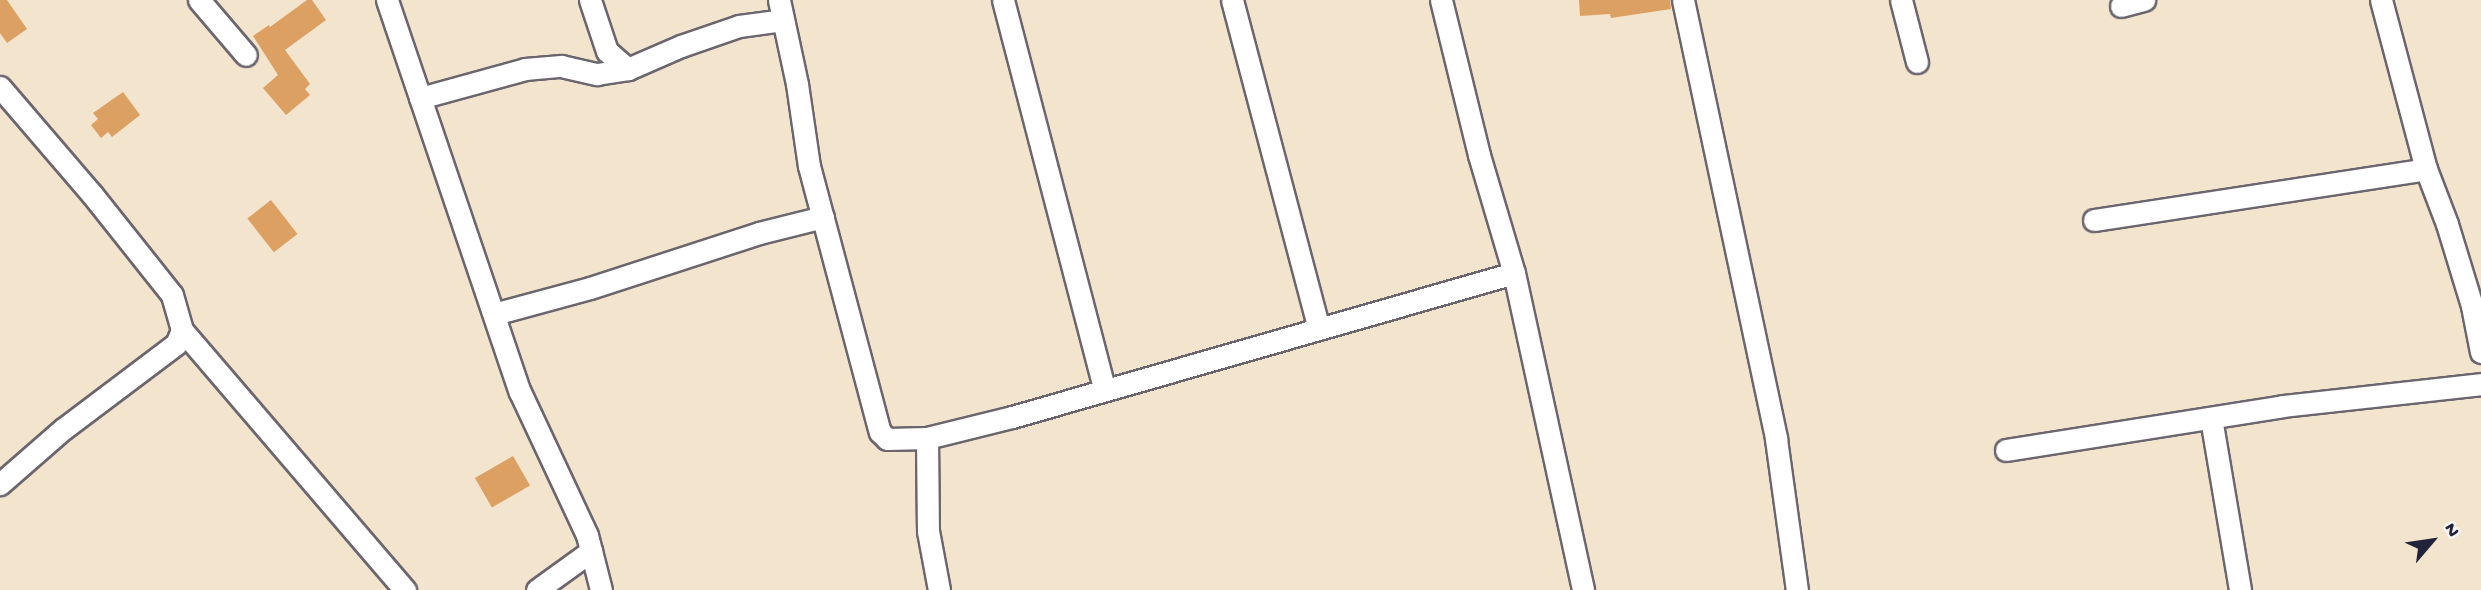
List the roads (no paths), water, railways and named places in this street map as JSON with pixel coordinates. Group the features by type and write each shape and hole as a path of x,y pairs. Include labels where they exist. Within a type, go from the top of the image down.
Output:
{"street":[{"path":"199,0 246,55"},
{"path":"387,0 520,392 587,535 601,590"},
{"path":"590,0 607,51 628,69"},
{"path":"1003,0 1104,389"},
{"path":"1232,0 1319,329"},
{"path":"1441,0 1479,155 1514,273 1583,590"},
{"path":"1684,0 1776,439 1797,590"},
{"path":"1901,0 1917,62"},
{"path":"2121,6 2144,0"},
{"path":"2381,0 2426,169 2447,224 2472,306 2481,352"},
{"path":"420,98 525,69 561,66 597,74 628,69 681,46 781,10 809,166 880,432 887,439 927,438 1012,417 1514,273"},
{"path":"0,87 91,193 172,295 182,330 405,590"},
{"path":"2094,220 2426,169"},
{"path":"494,314 590,288 759,233 823,217"},
{"path":"0,484 63,429 176,344 182,330"},
{"path":"2006,450 2318,401 2481,384"},
{"path":"2211,418 2240,590"},
{"path":"927,438 928,531 939,590"},
{"path":"537,590 591,551"}]}
